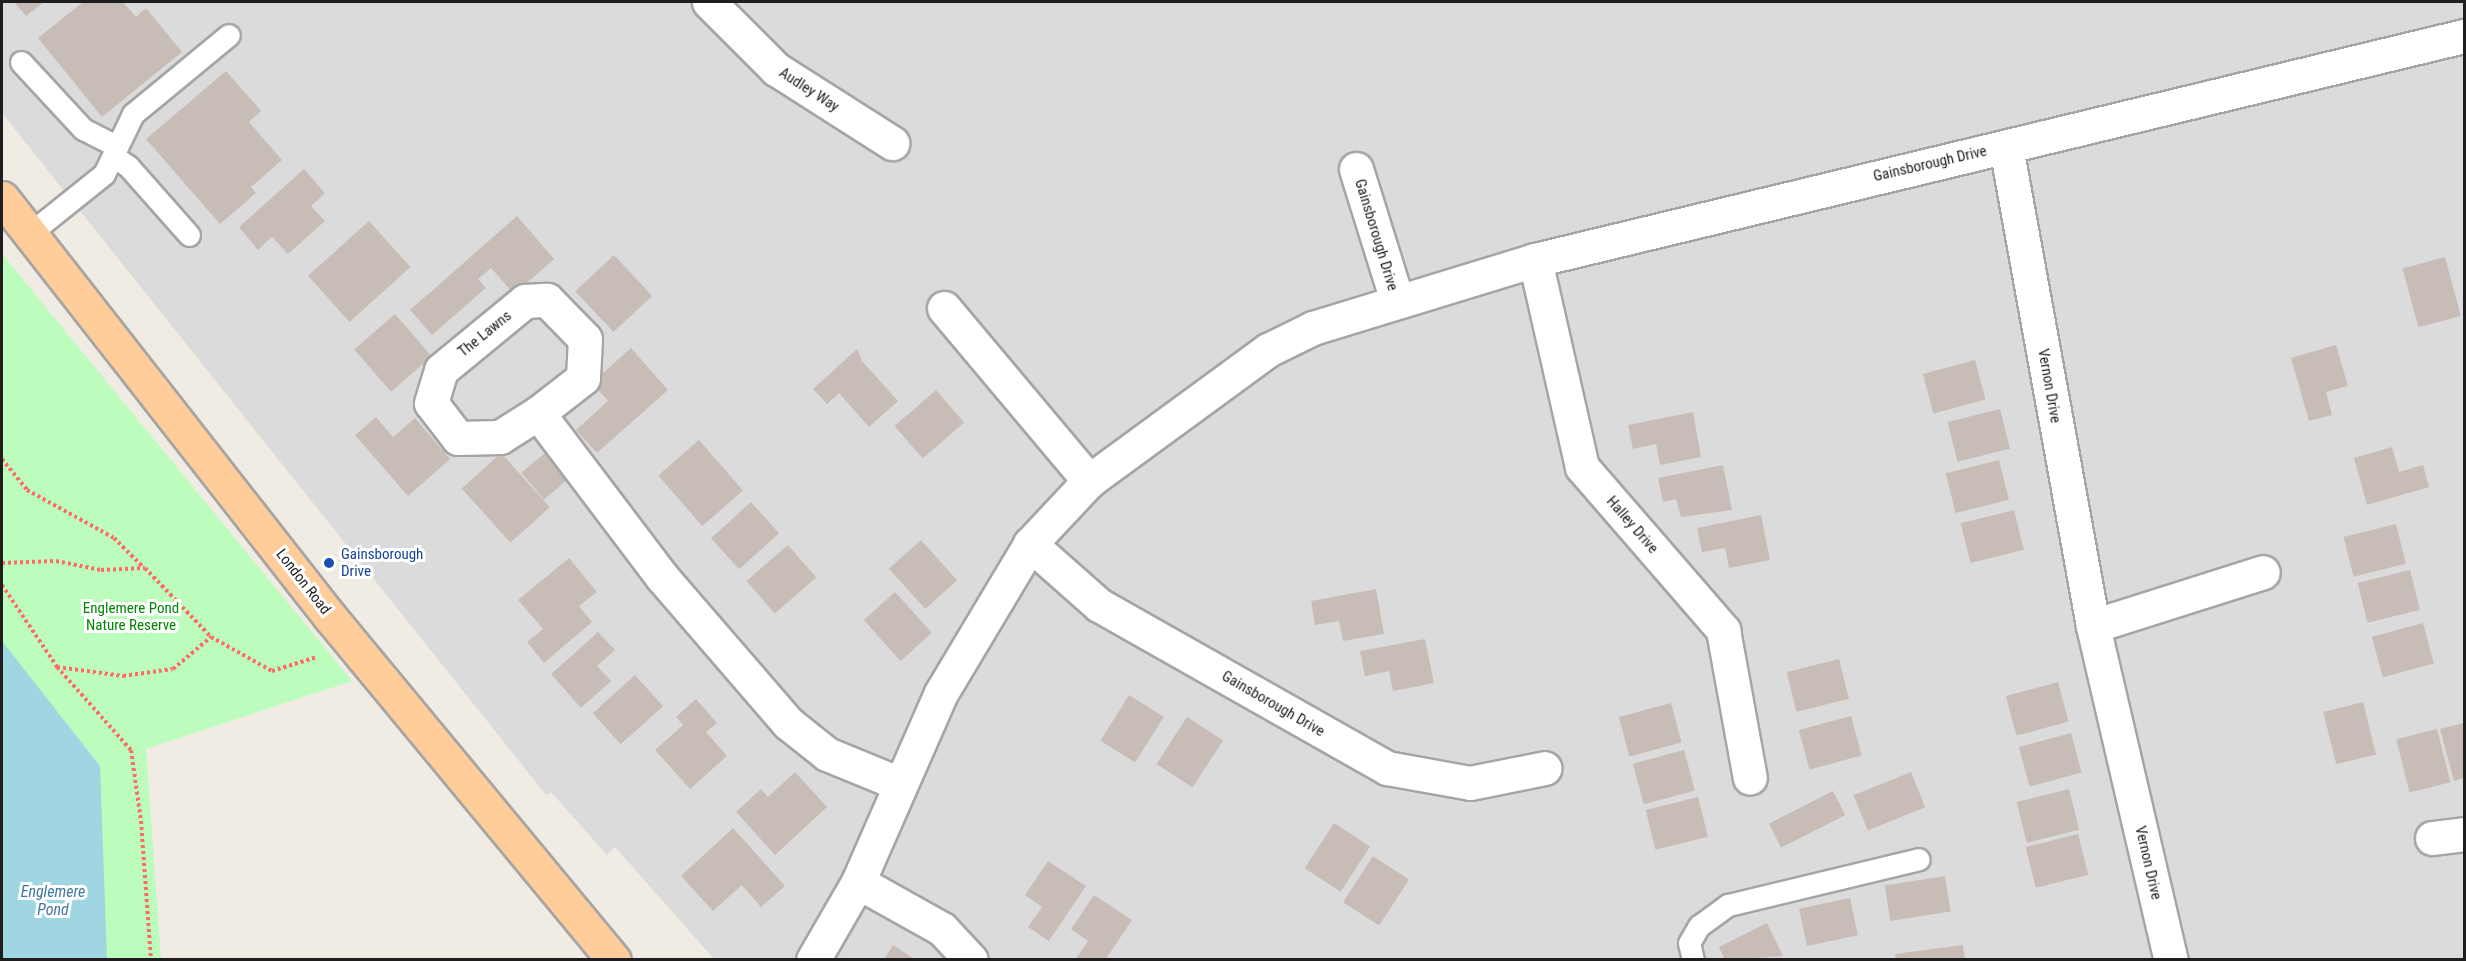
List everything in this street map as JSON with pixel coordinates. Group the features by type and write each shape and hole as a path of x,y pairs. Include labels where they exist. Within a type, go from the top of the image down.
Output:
{"main road":[{"name":"London Road","path":"2,198 330,617 614,960"}],"street":[{"name":"Audley Way","path":"709,2 776,69 892,143"},
{"name":"Gainsborough Drive","path":"813,960 858,882 900,784 955,667 1030,544 1089,481 1268,350 1313,328 1397,300 1535,260 2464,36"},
{"name":"Vernon Drive","path":"2006,147 2093,626 2171,960"},
{"name":"Gainsborough Drive","path":"1356,169 1397,300"},
{"name":"Halley Drive","path":"1535,260 1582,467 1723,630 1750,778"},
{"name":"The Lawns","path":"547,300 585,339 583,378 538,413 500,437 458,438 430,403 441,370 525,301 547,300"},
{"path":"944,308 1089,481"},
{"path":"538,413 662,577 811,744 861,772 900,784"},
{"name":"Gainsborough Drive","path":"1030,544 1099,605 1387,768 1470,783 1545,768"},
{"path":"2093,626 2263,572"},
{"path":"2432,838 2464,834"},
{"path":"858,882 942,929 971,960"}],"lane":[{"path":"29,234 104,174 133,114 229,35"},
{"path":"21,62 83,129 115,151 189,235"},
{"path":"1693,960 1689,943 1699,926 1728,905 1919,859"}],"path":[{"path":"2,459 27,490 114,538 211,637 272,671 321,656"},
{"path":"2,563 56,561 101,570 145,568"},
{"path":"2,585 57,667 131,750 141,821 151,960"},
{"path":"57,667 123,676 173,669 211,637"}],"shaded area":[{"path":"2,2 2464,2 2464,959 714,959 615,847 607,855 551,792 546,795 2,113"}],"green space":[{"name":"Englemere Pond Nature Reserve","path":"2,254 352,681 146,749 161,959 2,959"}],"water":[{"name":"Englemere Pond","path":"2,641 100,766 107,959 2,959"}],"building":[{"path":"14,2 44,2 26,16"},
{"path":"83,2 123,2 136,17 146,8 182,52 102,117 38,38"},
{"path":"226,71 261,111 249,122 282,160 251,187 256,193 220,224 146,139"},
{"path":"304,169 325,193 311,206 325,221 288,254 272,237 258,250 239,227"},
{"path":"517,216 554,259 514,294 491,268 478,279 486,288 432,335 410,310"},
{"path":"369,221 410,267 350,322 308,276"},
{"path":"614,255 652,296 613,332 575,291"},
{"path":"2445,257 2461,316 2418,327 2402,268"},
{"path":"395,314 432,356 391,392 354,349"},
{"path":"2336,345 2348,386 2326,392 2332,415 2309,421 2291,358"},
{"path":"631,348 668,390 597,453 576,430 608,401 592,383"},
{"path":"857,349 862,361 898,401 869,427 839,393 827,404 813,389"},
{"path":"1975,360 1986,400 1933,414 1923,374"},
{"path":"936,390 964,422 923,459 894,426"},
{"path":"2000,409 2010,449 1958,462 1948,422"},
{"path":"1693,412 1701,457 1660,465 1656,444 1633,449 1628,425"},
{"path":"376,417 393,437 415,418 450,459 408,496 355,435"},
{"path":"699,440 743,491 702,526 658,475"},
{"path":"552,447 574,474 544,500 521,473"},
{"path":"2392,447 2399,472 2423,465 2429,487 2367,505 2354,458"},
{"path":"501,453 550,507 510,543 462,488"},
{"path":"1999,460 2009,500 1956,513 1946,473"},
{"path":"1723,465 1732,510 1681,517 1676,499 1663,502 1658,478"},
{"path":"751,502 779,533 739,569 711,538"},
{"path":"2014,510 2024,550 1971,563 1961,523"},
{"path":"1761,515 1770,560 1729,568 1725,548 1702,552 1697,528"},
{"path":"2396,524 2406,564 2354,577 2344,537"},
{"path":"921,540 957,580 925,609 889,569"},
{"path":"788,545 816,577 775,614 746,581"},
{"path":"569,558 597,592 579,606 592,622 544,663 527,642 543,629 518,600"},
{"path":"2410,570 2420,610 2368,623 2358,583"},
{"path":"1376,589 1384,634 1343,641 1339,621 1315,625 1311,601"},
{"path":"895,592 932,633 901,661 864,620"},
{"path":"2423,623 2434,664 2383,677 2372,637"},
{"path":"598,632 615,650 597,666 611,681 581,708 551,674"},
{"path":"1425,639 1434,683 1393,691 1389,671 1365,676 1360,651"},
{"path":"1839,659 1849,699 1797,712 1787,672"},
{"path":"635,675 663,706 621,744 593,713"},
{"path":"2058,682 2069,722 2016,736 2006,696"},
{"path":"1129,695 1164,717 1135,763 1100,741"},
{"path":"696,699 717,723 706,732 727,756 690,789 655,750 683,725 676,717"},
{"path":"2363,702 2376,754 2336,764 2323,712"},
{"path":"1671,703 1682,743 1629,757 1619,717"},
{"path":"1851,716 1862,756 1809,770 1799,730"},
{"path":"1187,717 1223,740 1193,787 1157,764"},
{"path":"2464,723 2464,778 2454,781 2440,729"},
{"path":"2437,729 2450,782 2410,793 2396,739"},
{"path":"2071,733 2082,773 2029,787 2019,747"},
{"path":"1684,750 1695,791 1644,804 1633,764"},
{"path":"795,772 827,807 775,855 736,812 761,789 768,797"},
{"path":"1911,772 1925,807 1868,830 1854,795"},
{"path":"2069,789 2079,830 2027,843 2017,802"},
{"path":"1833,791 1845,815 1781,848 1769,824"},
{"path":"1698,797 1708,837 1656,850 1646,810"},
{"path":"1334,823 1370,846 1341,892 1305,868"},
{"path":"733,828 785,886 761,907 742,885 713,911 681,876"},
{"path":"2078,834 2088,875 2036,888 2026,847"},
{"path":"1373,856 1409,879 1379,926 1343,902"},
{"path":"1048,861 1086,886 1049,941 1028,927 1042,907 1025,895"},
{"path":"1945,876 1951,912 1890,921 1885,886"},
{"path":"1094,895 1132,920 1105,960 1075,960 1088,941 1071,929"},
{"path":"1850,898 1858,935 1807,946 1799,909"},
{"path":"1767,923 1783,956 1725,960 1719,947"},
{"path":"893,945 916,960 884,960"},
{"path":"1963,945 1965,960 1896,960 1895,954"}],"place":[{"name":"Gainsborough Drive","path":"329,563"}]}
